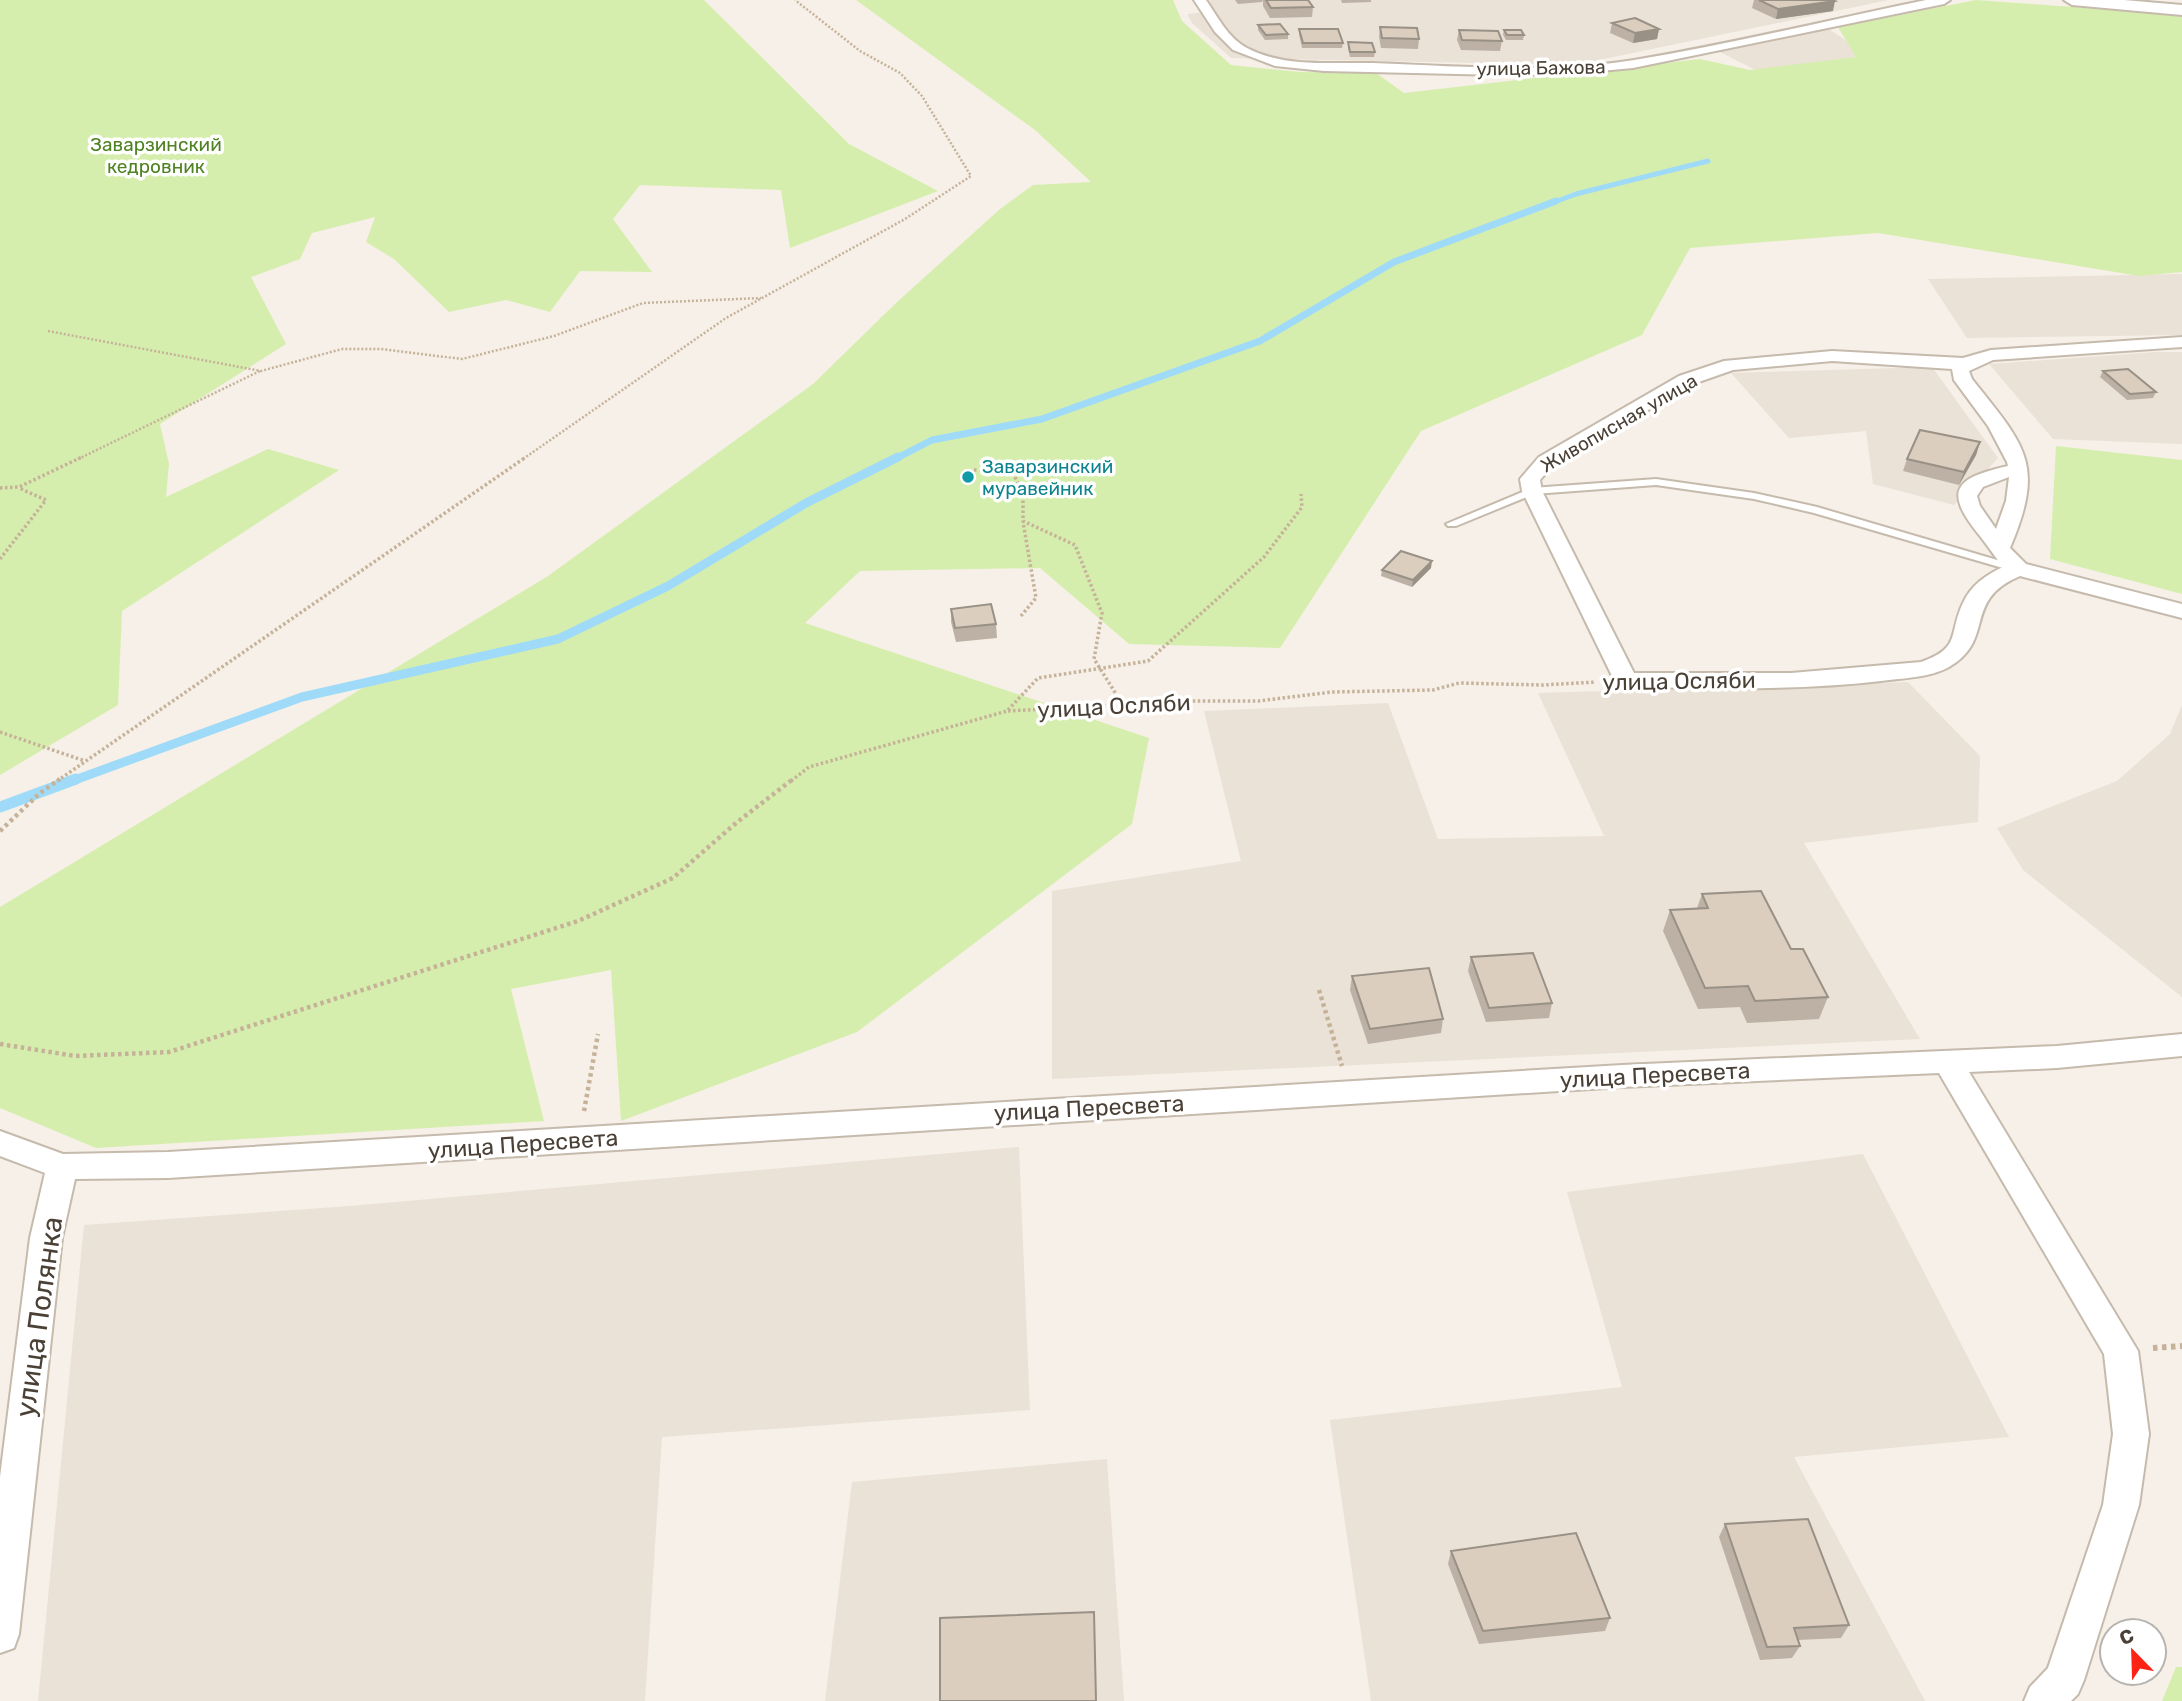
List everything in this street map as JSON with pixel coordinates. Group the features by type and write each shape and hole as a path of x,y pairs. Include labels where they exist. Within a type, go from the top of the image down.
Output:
{"street":[{"name":"улица Бажова","path":"1200,0 1235,46 1261,58 1307,65 1518,70 1588,70 1633,64 1944,0"},
{"path":"2072,0 2182,10"},
{"name":"Живописная улица","path":"1626,680 1532,491 1530,479 1546,461 1686,380 1710,370 1752,362 1832,356 1965,364 1991,355 2182,342"},
{"path":"1965,364 1960,371 1963,380 2003,433 2019,469 2018,490 2000,547"},
{"path":"2019,469 1981,480 1971,485 1965,495 1978,521 2009,562 2018,569 2182,611"},
{"name":"улица Осляби","path":"1626,680 1847,678 1924,668 1944,660 1962,644 1969,632 1971,609 1978,594 2004,574 2018,569"},
{"name":"улица Пересвета","path":"0,1143 62,1167 325,1157 1622,1076 2057,1057 2182,1045"},
{"path":"1947,1061 2121,1351 2131,1434 2122,1505 2064,1680 2044,1701"},
{"name":"улица Полянка","path":"0,1634 46,1238 62,1167"}],"lane":[{"path":"1452,524 1532,491 1656,482 1817,509 2018,569"}],"path":[{"path":"0,831 40,793 726,318 905,219 971,176 922,96 900,73 860,51 795,0"},
{"path":"0,488 19,487 261,370 342,349 381,349 461,359 554,336 643,303 762,298"},
{"path":"48,331 261,370"},
{"path":"974,470 1012,471 1023,494 1023,521 1036,598 1021,616"},
{"path":"0,559 46,500 19,487"},
{"path":"1007,711 1038,678 1148,661 1264,558 1302,507 1301,494"},
{"path":"1023,521 1075,545 1102,613 1094,659 1123,705"},
{"name":"улица Осляби","path":"0,1044 75,1056 169,1052 578,921 673,878 736,822 809,766 1007,711 1258,701 1332,692 1433,690 1460,683 1542,685 1626,680"},
{"path":"0,732 86,761"},
{"path":"1319,990 1351,1093"},
{"path":"579,1140 598,1034"}],"shaded area":[{"path":"1209,0 1889,0 1575,65 1231,58 1192,23 1187,14 1215,11"},
{"path":"1826,27 1878,62 1763,74 1718,51"},
{"path":"2182,274 2182,335 1967,338 1928,279"},
{"path":"2182,352 2182,444 2053,439 1989,364"},
{"path":"1932,367 1998,458 1954,505 1873,484 1866,431 1789,438 1731,373"},
{"path":"1908,682 1980,756 1978,822 1804,843 1920,1039 1052,1079 1052,891 1241,861 1204,711 1388,703 1438,839 1604,836 1538,693"},
{"path":"2182,705 2182,997 2023,870 1997,828 2117,781 2170,734"},
{"path":"1019,1147 1030,1410 662,1437 645,1701 38,1701 84,1225 350,1206"},
{"path":"1863,1154 2009,1437 1794,1457 1925,1701 1371,1701 1330,1420 1622,1387 1567,1192"},
{"path":"1107,1459 1124,1701 825,1701 852,1482"}],"green space":[{"name":"Заварзинский кедровник","path":"0,0 704,0 849,144 938,191 790,248 781,190 640,185 613,219 652,272 580,271 550,312 506,300 449,312 394,259 366,242 375,217 312,233 300,259 251,277 286,344 160,424 169,464 166,497 268,449 339,470 122,611 118,705 0,775"},
{"path":"856,0 1173,0 1182,21 1231,65 1300,72 1376,73 1404,93 1700,59 1750,70 1856,57 1838,27 1976,0 2182,15 2182,272 2139,276 1878,233 1690,248 1642,335 1421,431 1280,648 1129,644 1040,568 860,571 805,623 1149,738 1132,824 857,1032 621,1121 611,970 511,989 544,1121 96,1148 0,1108 0,907 548,576 813,384 896,303 1000,209 1033,185 1091,182 1035,130"},
{"path":"2056,446 2182,460 2182,594 2050,559"},
{"path":"2176,1667 2182,1667 2182,1701 2162,1701"}],"building":[{"path":"1266,0 1308,0 1313,7 1271,8"},
{"path":"1759,0 1833,0 1835,1 1778,9"},
{"path":"1635,18 1659,29 1635,33 1612,23"},
{"path":"1280,24 1288,34 1266,35 1258,25"},
{"path":"1380,27 1417,28 1419,39 1382,38"},
{"path":"1299,29 1338,29 1343,43 1303,43"},
{"path":"1459,30 1498,31 1502,41 1462,40"},
{"path":"1504,30 1521,30 1524,35 1507,35"},
{"path":"1348,42 1372,43 1375,52 1350,52"},
{"path":"2128,369 2156,392 2130,394 2103,371"},
{"path":"1920,430 1980,442 1964,472 1907,459"},
{"path":"1401,551 1432,561 1413,580 1382,570"},
{"path":"991,604 996,624 955,628 951,609"},
{"path":"1761,891 1791,949 1803,949 1828,997 1755,1001 1748,986 1705,988 1670,910 1708,908 1702,894"},
{"path":"1533,953 1552,1003 1489,1008 1471,957"},
{"path":"1429,968 1443,1019 1370,1029 1352,976"},
{"path":"1808,1519 1849,1625 1794,1628 1800,1646 1767,1647 1725,1524"},
{"path":"1576,1533 1610,1618 1483,1631 1451,1551"},
{"path":"1094,1612 1096,1701 940,1701 940,1618"}],"waterway":[{"path":"1552,203 1576,194 1708,161"},
{"path":"895,459 932,440 1042,419 1260,341 1394,262 1556,201"},
{"path":"72,781 302,697 558,639 668,586 806,503 898,457"},
{"path":"0,807 76,779"}],"place":[{"name":"Заварзинский муравейник","path":"968,477"}]}
